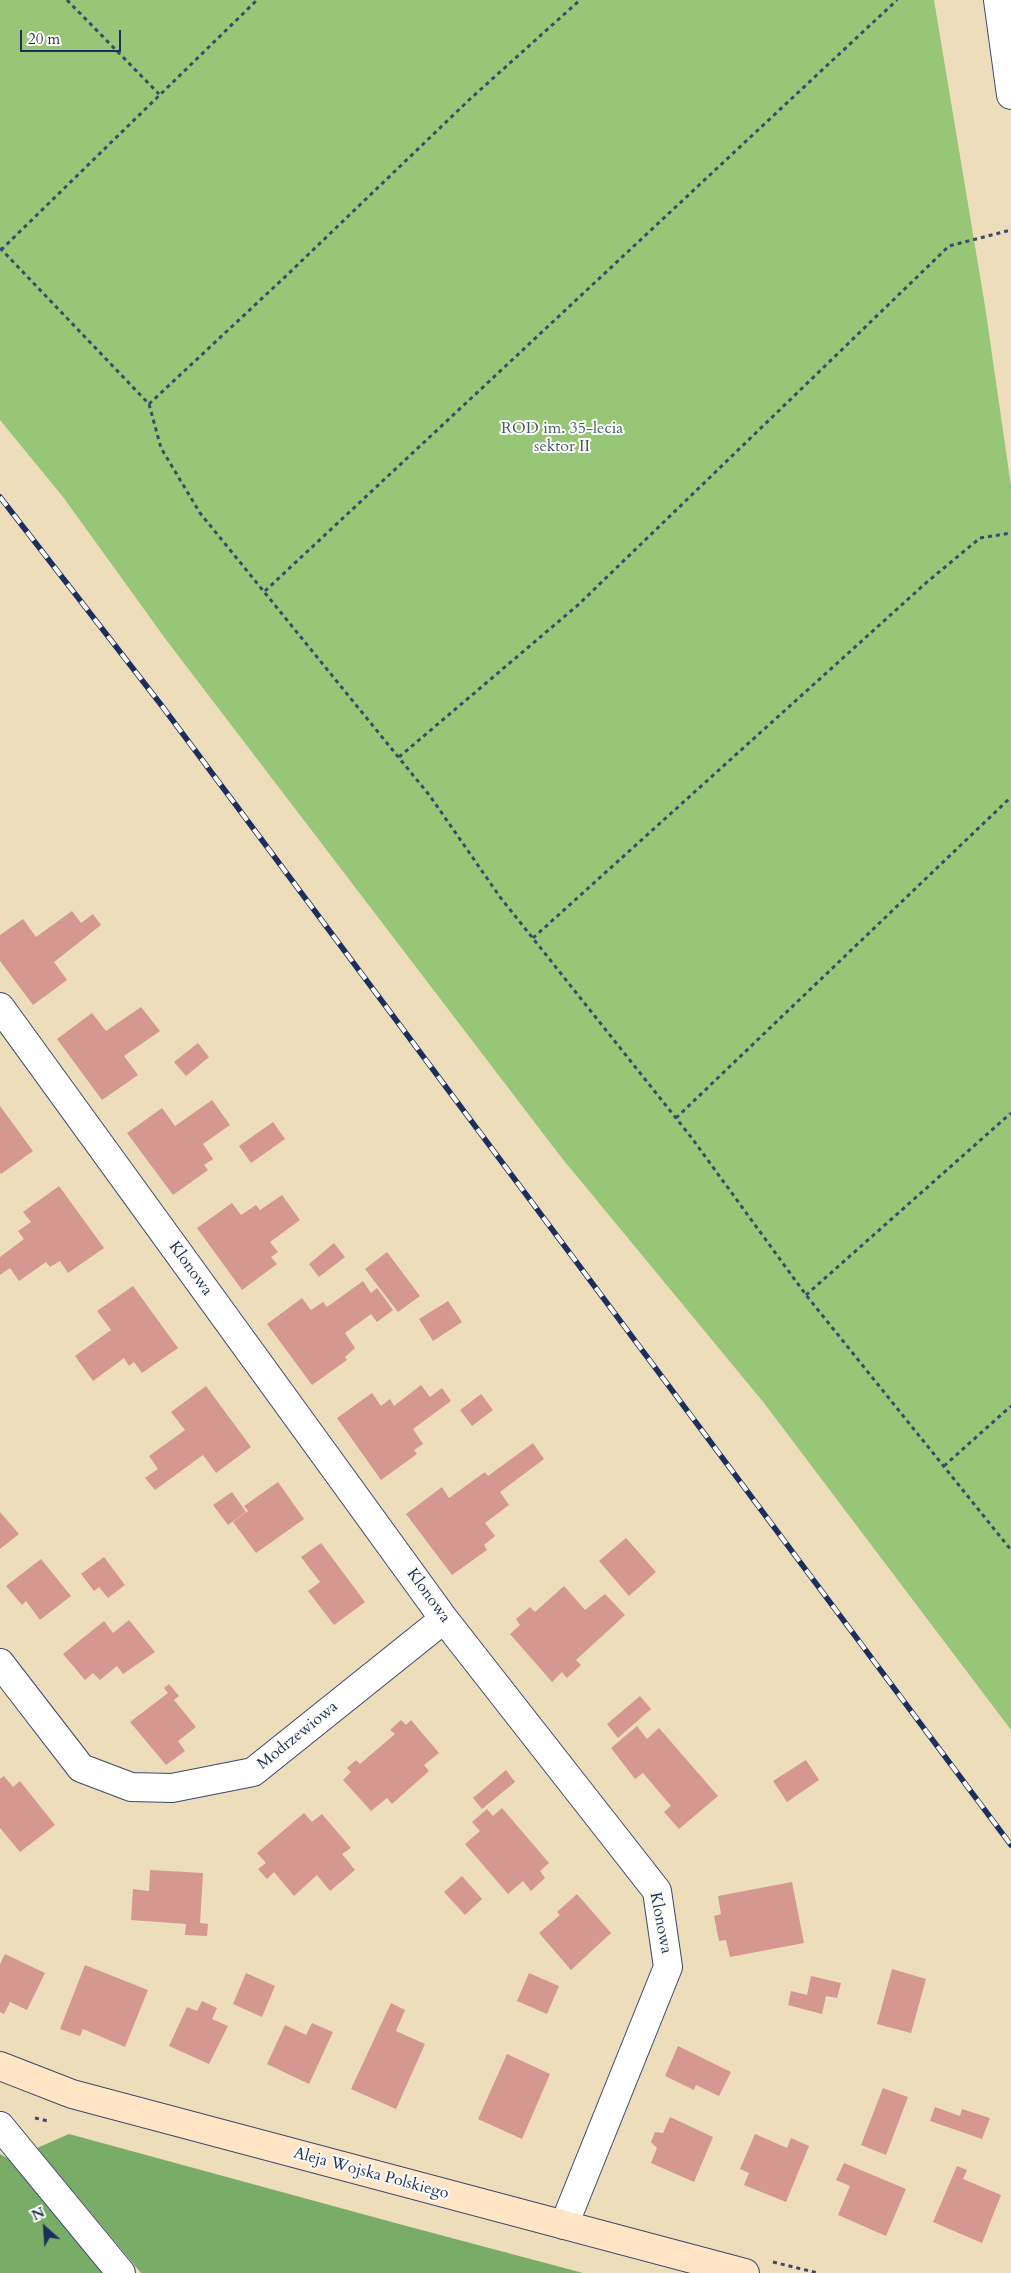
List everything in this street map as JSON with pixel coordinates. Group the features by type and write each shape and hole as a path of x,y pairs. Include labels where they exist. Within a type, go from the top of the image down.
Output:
{"street":[{"path":"998,0 1011,95"},
{"name":"Klonowa","path":"0,1007 444,1619 657,1891 668,1967 564,2225"},
{"name":"Modrzewiowa","path":"0,1663 81,1768 131,1788 172,1788 253,1772 444,1619"},
{"name":"Aleja Wojska Polskiego","path":"0,2066 72,2094 741,2273"},
{"path":"0,2126 121,2273"}],"path":[{"path":"67,0 159,95"},
{"path":"256,0 1,249 149,404 161,448 200,513 430,796 500,898 676,1118 806,1295 1011,1550"},
{"path":"149,404 287,275 470,99 580,0"},
{"path":"265,591 897,0"},
{"path":"399,758 578,605 949,246 1011,230"},
{"path":"533,938 935,576 980,538 1011,533"},
{"path":"676,1118 1011,797"},
{"path":"806,1295 1011,1113"},
{"path":"944,1466 1011,1406"}],"green space":[{"name":"ROD im. 35-lecia sektor II","path":"0,0 934,0 985,306 1011,486 1011,1730 764,1403 561,1157 167,641 63,497 0,420"},
{"path":"69,2134 583,2273 141,2273 37,2148"},
{"path":"0,2154 15,2163 106,2273 0,2273"}],"building":[{"path":"72,911 81,923 93,914 101,925 54,962 67,980 33,1005 0,961 0,935 23,919 36,937"},
{"path":"141,1007 160,1031 124,1056 138,1075 102,1100 57,1039 92,1013 106,1031"},
{"path":"198,1043 209,1057 186,1076 174,1062"},
{"path":"212,1100 230,1125 203,1144 213,1159 204,1165 208,1170 173,1195 127,1133 162,1108 175,1126"},
{"path":"0,1106 33,1151 1,1174 0,1172"},
{"path":"273,1122 285,1139 251,1163 239,1146"},
{"path":"59,1186 104,1248 68,1273 60,1261 50,1267 46,1262 19,1281 10,1268 0,1275 0,1257 24,1239 18,1231 31,1222 23,1212"},
{"path":"282,1195 300,1220 270,1242 278,1252 271,1257 277,1264 242,1290 197,1228 232,1203 241,1215 256,1205 260,1210"},
{"path":"334,1243 345,1257 319,1277 309,1264"},
{"path":"387,1252 420,1296 398,1312 365,1269"},
{"path":"363,1281 371,1293 377,1288 393,1310 377,1322 371,1314 345,1333 355,1348 345,1357 347,1360 312,1385 267,1324 302,1298 311,1310 323,1302 327,1307"},
{"path":"133,1286 178,1348 142,1373 134,1362 129,1366 124,1358 93,1381 75,1356 111,1330 97,1311"},
{"path":"448,1301 462,1322 433,1341 419,1319"},
{"path":"421,1385 430,1397 442,1388 451,1401 413,1429 423,1444 414,1450 417,1454 381,1480 337,1418 372,1393 381,1406 390,1399 394,1406"},
{"path":"206,1386 251,1447 216,1473 203,1455 155,1490 145,1478 158,1469 149,1456 185,1430 171,1412"},
{"path":"481,1394 493,1410 472,1426 460,1410"},
{"path":"533,1443 544,1459 500,1492 509,1505 485,1523 495,1536 484,1545 487,1550 452,1575 406,1514 442,1487 449,1498 485,1472 488,1476"},
{"path":"278,1482 304,1519 256,1553 233,1522 248,1511 244,1506"},
{"path":"232,1492 246,1512 228,1525 213,1505"},
{"path":"0,1512 19,1534 0,1549"},
{"path":"626,1538 656,1572 629,1596 599,1561"},
{"path":"321,1543 365,1602 334,1625 308,1591 320,1582 301,1557"},
{"path":"104,1557 125,1585 108,1598 99,1587 94,1591 81,1574"},
{"path":"41,1559 71,1596 40,1620 26,1601 22,1605 6,1586"},
{"path":"564,1586 585,1610 605,1594 625,1615 576,1660 581,1665 567,1678 562,1672 552,1682 510,1634 520,1625 516,1619 530,1607 535,1612"},
{"path":"129,1620 155,1652 123,1674 117,1666 100,1680 93,1673 85,1680 63,1654 104,1621 113,1633"},
{"path":"169,1684 179,1696 174,1700 196,1727 178,1741 185,1751 166,1765 130,1722 168,1693 164,1688"},
{"path":"640,1696 651,1709 618,1738 607,1724"},
{"path":"401,1720 406,1725 411,1720 439,1753 424,1765 429,1771 392,1804 387,1798 371,1811 343,1780 351,1772 347,1768 356,1760 360,1764 395,1734 390,1730"},
{"path":"637,1726 647,1739 659,1728 718,1796 679,1829 664,1812 671,1806 643,1773 635,1779 611,1748"},
{"path":"806,1760 819,1780 787,1802 773,1781"},
{"path":"506,1770 515,1782 482,1809 473,1798"},
{"path":"4,1776 13,1787 20,1781 55,1825 20,1852 0,1828 0,1779"},
{"path":"502,1808 549,1863 540,1871 545,1878 531,1891 523,1881 508,1894 465,1844 480,1831 472,1822 487,1809 493,1816"},
{"path":"304,1813 312,1822 322,1814 351,1848 342,1854 355,1870 330,1891 317,1875 294,1896 274,1872 267,1879 258,1869 266,1863 257,1853"},
{"path":"150,1870 203,1873 200,1923 208,1924 207,1936 185,1935 186,1924 131,1920 133,1889 149,1891"},
{"path":"462,1876 482,1899 465,1915 444,1892"},
{"path":"792,1882 804,1943 730,1957 726,1940 719,1941 714,1916 721,1914 718,1896"},
{"path":"577,1894 611,1933 571,1970 539,1933 560,1915 557,1912"},
{"path":"5,1954 45,1973 27,2010 10,2002 4,2014 0,2012 0,1964"},
{"path":"85,1965 148,1990 125,2047 83,2029 80,2036 60,2029"},
{"path":"892,1969 926,1979 911,2033 877,2024"},
{"path":"246,1973 275,1986 262,2017 233,2004"},
{"path":"529,1973 559,1986 547,2014 517,2001"},
{"path":"811,1976 841,1983 837,1998 826,1996 822,2014 788,2005 791,1991 807,1995"},
{"path":"202,2001 217,2008 212,2019 228,2026 209,2064 169,2046 187,2007 197,2011"},
{"path":"391,2003 405,2010 396,2031 425,2044 396,2109 351,2089"},
{"path":"312,2023 333,2032 309,2084 267,2064 285,2025 306,2035"},
{"path":"678,2046 731,2072 719,2096 696,2085 694,2090 665,2076"},
{"path":"507,2054 550,2074 522,2139 478,2119"},
{"path":"883,2088 908,2097 886,2155 861,2145"},
{"path":"935,2107 960,2116 962,2109 990,2118 982,2139 930,2121"},
{"path":"670,2117 713,2137 694,2182 651,2163 657,2148 651,2142 655,2132 663,2133"},
{"path":"755,2134 787,2148 791,2138 809,2146 786,2202 744,2185 749,2173 740,2169"},
{"path":"844,2163 906,2189 886,2236 838,2215 850,2186 836,2180"},
{"path":"957,2166 967,2170 963,2179 1001,2195 982,2243 933,2222"}],"railway":[{"path":"0,497 162,706 1011,1845"}]}
